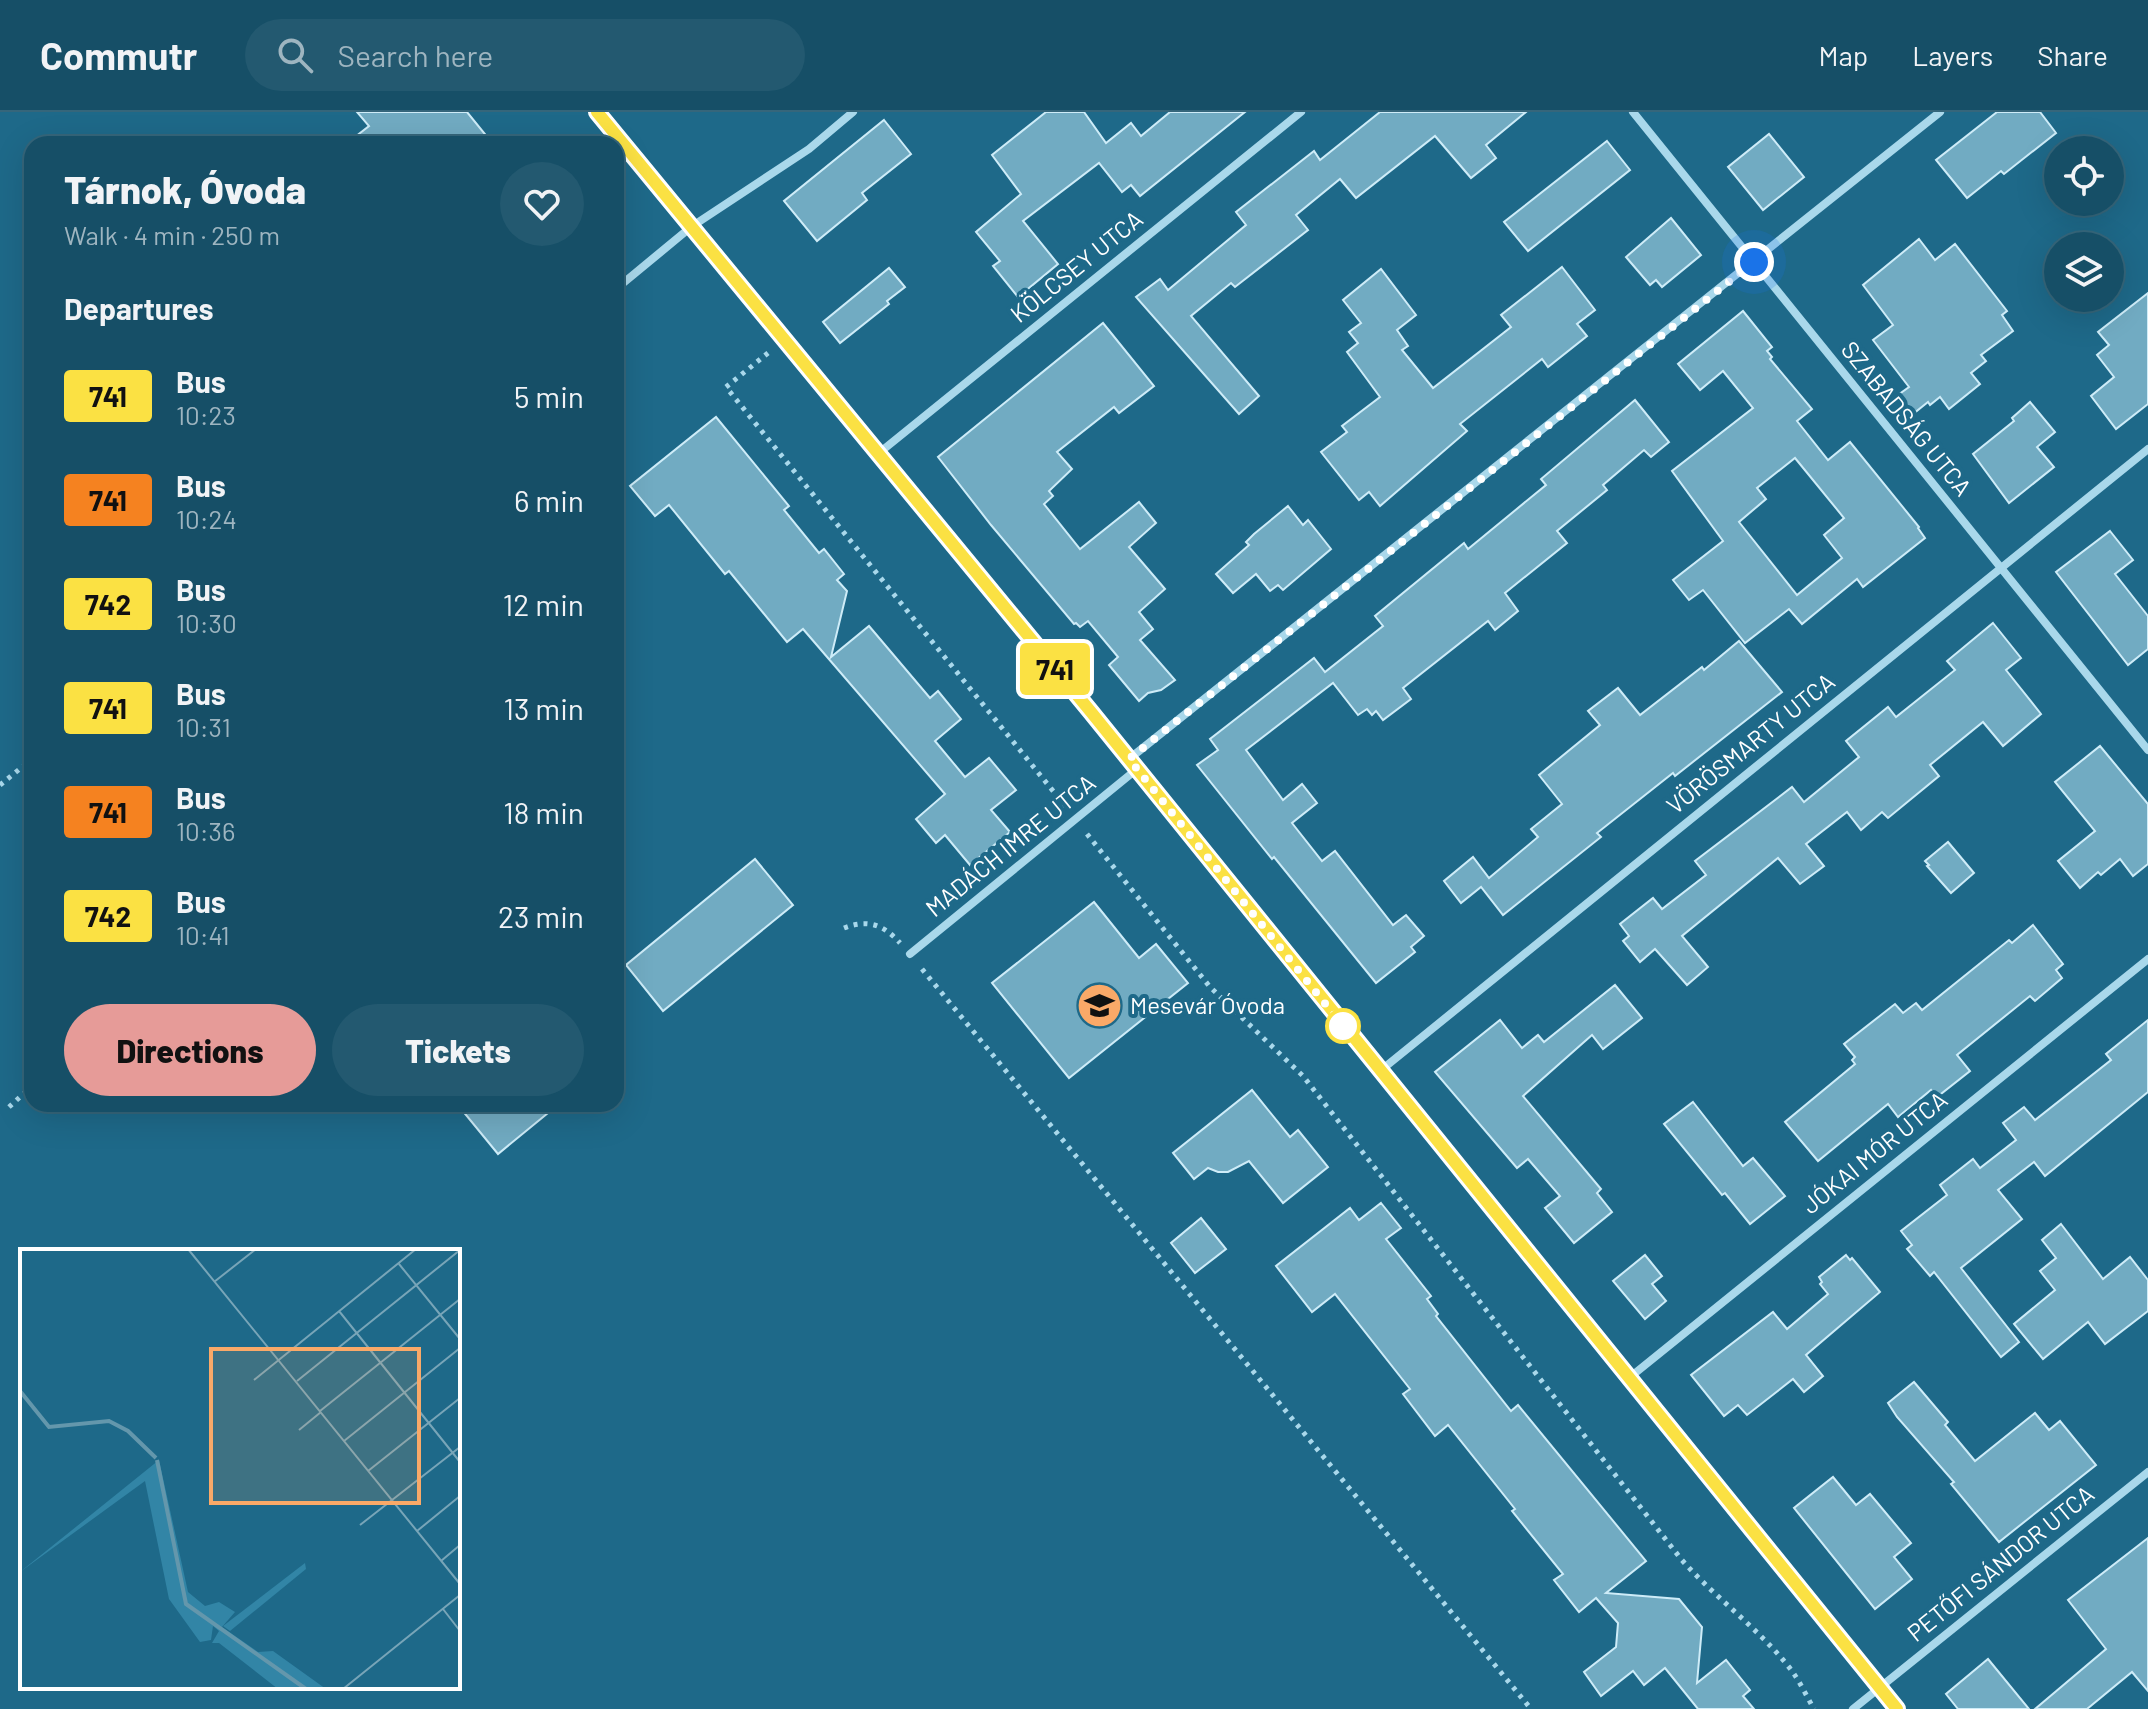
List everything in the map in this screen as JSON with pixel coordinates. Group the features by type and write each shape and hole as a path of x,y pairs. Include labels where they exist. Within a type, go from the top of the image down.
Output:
{"street":[{"path":"597,112 617,136"},
{"path":"624,282 691,227 809,149 853,112"},
{"name":"KÖLCSEY UTCA","path":"879,453 1301,112"},
{"name":"SZABADSÁG UTCA","path":"1633,112 2148,750"},
{"name":"MADÁCH IMRE UTCA","path":"910,954 1075,819 1133,764 1940,112"},
{"path":"624,145 1133,764 1897,1709"},
{"name":"VÖRÖSMARTY UTCA","path":"1380,1071 2148,449"},
{"name":"JÓKAI MÓR UTCA","path":"1628,1378 2148,959"},
{"name":"PETŐFI SÁNDOR UTCA","path":"1853,1709 2148,1472"}],"path":[{"path":"784,339 726,387 1210,987 1303,1076 1681,1559 1793,1672 1814,1709"},
{"path":"0,785 24,766"},
{"path":"844,928 854,924 878,925 888,930 910,954 1531,1709"},
{"path":"9,1107 24,1093"}],"building":[{"path":"357,112 467,112 486,136 356,136 369,126"},
{"path":"1046,112 1084,112 1106,143 1131,123 1141,136 1170,112 1245,112 1140,196 1131,185 1122,192 1099,163 1023,221 1058,264 1018,297 993,266 1000,261 976,232 1021,194 992,155"},
{"path":"1380,112 1526,112 1486,145 1496,158 1471,178 1435,136 1356,198 1340,179 1296,215 1308,230 1235,287 1231,283 1191,316 1259,396 1239,414 1136,297 1160,279 1168,290 1246,225 1236,212 1314,151 1320,160"},
{"path":"1997,112 2040,112 2056,133 2044,136 2044,142 1967,198 1936,160"},
{"path":"884,120 911,154 862,193 867,200 817,241 784,201"},
{"path":"1769,134 1804,177 1763,210 1728,167"},
{"path":"1607,141 1630,170 1528,251 1504,222"},
{"path":"1671,218 1701,255 1662,287 1656,280 1650,285 1626,257"},
{"path":"1919,239 1935,260 1955,244 2007,311 2002,315 2013,331 1981,355 1986,361 1971,373 1980,384 1949,409 1940,397 1913,414 1898,395 1909,387 1873,340 1893,325 1863,285"},
{"path":"1562,267 1595,310 1577,324 1587,336 1548,367 1542,359 1460,424 1467,431 1380,506 1369,492 1359,500 1321,452 1347,432 1342,426 1380,397 1347,352 1358,343 1349,332 1361,323 1343,300 1381,269 1416,315 1397,330 1408,346 1402,350 1433,388 1511,327 1501,315"},
{"path":"889,268 905,287 887,301 889,304 840,343 823,322"},
{"path":"2148,293 2148,404 2116,429 2091,396 2114,377 2097,355 2109,345 2098,332"},
{"path":"1743,311 1772,347 1767,351 1772,357 1770,359 1812,409 1797,421 1828,460 1850,442 1925,538 1863,587 1857,579 1802,624 1789,609 1745,643 1703,590 1689,600 1673,580 1723,541 1672,471 1753,408 1723,371 1700,390 1678,364","holes":["1795,458 1844,518 1824,535 1842,558 1797,595 1739,522 1766,499 1757,488"]},
{"path":"1103,323 1154,386 1119,413 1114,407 1057,452 1072,469 1049,491 1053,496 1044,504 1080,549 1139,502 1156,523 1129,547 1165,589 1139,612 1153,629 1140,640 1175,680 1139,701 1109,665 1118,657 1088,621 1080,627 1074,624 938,457"},
{"path":"1635,400 1669,442 1651,457 1644,450 1603,485 1607,490 1557,531 1567,543 1505,593 1518,611 1495,630 1488,621 1403,688 1411,699 1383,720 1376,711 1372,715 1367,709 1358,715 1333,683 1246,750 1283,800 1302,784 1317,803 1292,823 1322,861 1335,851 1393,925 1406,915 1424,936 1411,947 1415,952 1376,983 1197,765 1218,750 1210,739 1314,658 1325,672 1383,626 1375,616 1464,543 1468,549 1546,485 1541,479"},
{"path":"2030,402 2055,432 2037,447 2054,467 2009,503 1973,454 2014,421 2012,418"},
{"path":"716,417 789,506 784,510 819,553 824,549 844,574 837,580 847,591 831,657 869,626 930,698 938,691 961,719 935,741 965,777 989,758 1016,790 991,810 1010,832 970,865 945,835 936,843 916,819 945,794 803,629 787,642 729,571 725,574 669,505 655,516 630,486"},
{"path":"1288,506 1303,525 1308,520 1331,549 1283,590 1278,585 1270,591 1256,574 1233,593 1216,574 1249,545 1246,542 1254,534"},
{"path":"2110,531 2133,560 2115,574 2148,616 2148,649 2128,665 2056,572"},
{"path":"1993,623 2021,658 2006,670 2041,714 2003,746 1983,722 1930,765 1939,776 1888,818 1882,812 1861,830 1847,812 1806,844 1824,866 1800,884 1778,858 1682,936 1708,967 1687,985 1655,949 1640,962 1623,941 1629,936 1620,924 1653,898 1662,909 1706,875 1695,861 1792,787 1804,802 1859,757 1846,741 1888,707 1896,717 1955,670 1947,661"},
{"path":"1739,641 1782,692 1597,833 1601,837 1503,915 1481,887 1461,903 1444,881 1473,857 1489,878 1538,837 1531,829 1562,804 1539,775 1600,725 1588,711 1618,688 1640,715"},
{"path":"2100,746 2148,804 2148,864 2133,876 2120,859 2080,888 2058,861 2095,831 2055,782"},
{"path":"1948,842 1974,873 1951,893 1925,861"},
{"path":"755,859 793,905 663,1011 626,965"},
{"path":"1094,902 1139,958 1156,944 1188,983 1069,1078 992,983"},
{"path":"2033,925 2063,964 2056,970 2062,978 2035,1001 2030,996 1957,1055 1970,1071 1937,1097 1931,1090 1898,1117 1888,1104 1818,1161 1785,1122 1855,1064 1852,1060 1855,1057 1844,1044 1895,1004 1903,1013 1916,1003 1922,1010 2009,940 2012,943"},
{"path":"1615,985 1642,1018 1603,1049 1592,1035 1523,1096 1601,1189 1597,1193 1612,1212 1574,1243 1545,1208 1560,1196 1528,1159 1517,1168 1435,1072 1500,1020 1522,1048 1538,1035 1544,1042"},
{"path":"2148,1020 2148,1092 2045,1176 2034,1162 1998,1190 2022,1219 1961,1268 2019,1342 2001,1357 1934,1272 1930,1276 1907,1249 1912,1245 1901,1231 1947,1195 1940,1185 1973,1159 1980,1168 2016,1140 2003,1123 2024,1107 2035,1120 2111,1060 2106,1054"},
{"path":"1252,1090 1290,1137 1298,1130 1328,1167 1283,1203 1249,1161 1228,1172 1208,1168 1194,1179 1173,1153"},
{"path":"1693,1102 1743,1166 1753,1158 1785,1196 1750,1224 1664,1124"},
{"path":"464,1112 549,1112 498,1154"},
{"path":"1381,1203 1401,1228 1386,1239 1431,1296 1427,1299 1438,1314 1436,1316 1511,1411 1518,1405 1646,1561 1606,1593 1679,1599 1702,1627 1697,1683 1726,1660 1750,1690 1743,1696 1754,1709 1698,1709 1665,1668 1644,1685 1633,1671 1601,1696 1584,1672 1616,1647 1618,1623 1596,1598 1579,1612 1554,1580 1563,1574 1512,1511 1515,1509 1448,1425 1435,1436 1403,1394 1410,1389 1335,1294 1312,1312 1276,1266 1350,1208 1359,1220"},
{"path":"1201,1218 1226,1249 1195,1273 1171,1243"},
{"path":"2061,1224 2103,1279 2130,1257 2148,1280 2148,1311 2105,1344 2088,1322 2043,1359 2014,1324 2055,1290 2040,1271 2056,1258 2042,1240"},
{"path":"1645,1255 1662,1276 1652,1284 1666,1301 1645,1319 1613,1281"},
{"path":"1846,1255 1880,1292 1806,1355 1823,1376 1804,1392 1793,1379 1747,1415 1738,1405 1724,1416 1691,1375 1773,1312 1787,1329 1828,1294 1819,1277"},
{"path":"1914,1382 1948,1422 1945,1425 1975,1461 2035,1413 2049,1430 2060,1421 2096,1465 1999,1542 1888,1403"},
{"path":"1833,1477 1856,1505 1870,1494 1911,1543 1894,1557 1912,1579 1875,1609 1794,1508"},
{"path":"2148,1538 2148,1691 2132,1672 2087,1709 2035,1709 2106,1649 2068,1600"},
{"path":"1988,1659 2029,1709 1958,1709 1946,1694"}],"bus line":[{"name":"741","path":"597,112 617,136"},
{"name":"741","path":"624,145 1091,712 1897,1709"}],"place":[{"name":"Mesevár Óvoda","path":"1099,1006"}],"route":[{"path":"1343,1026 1129,759 1754,262"}]}
